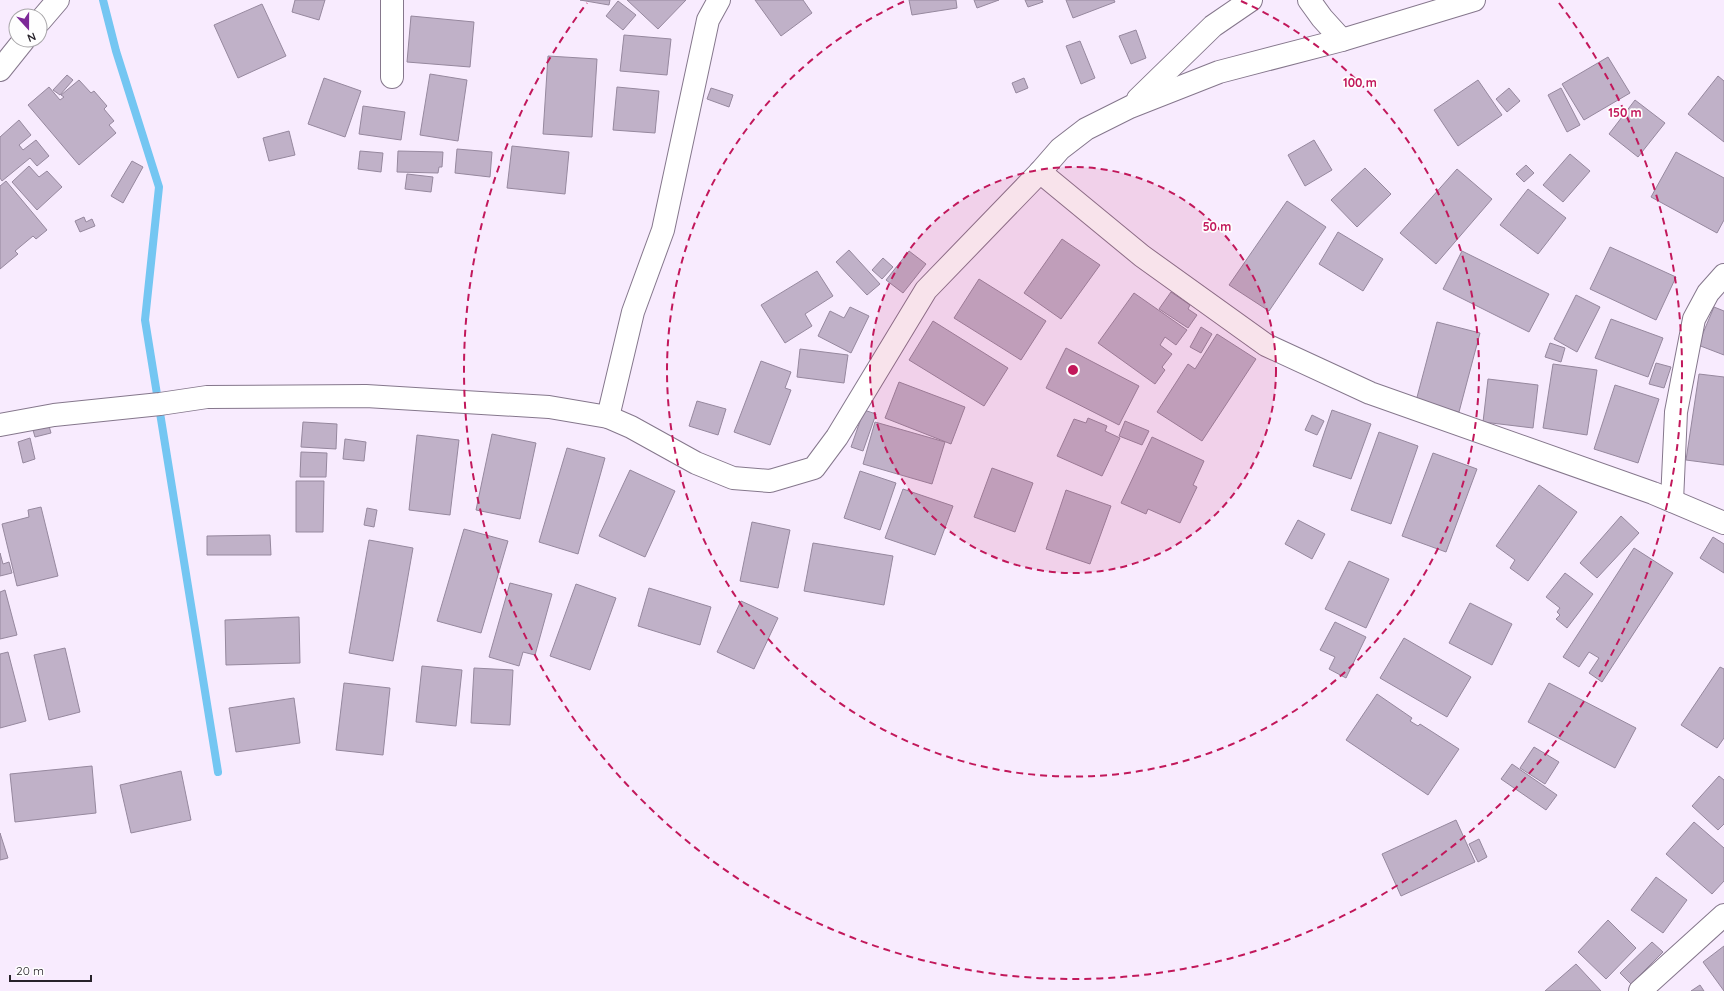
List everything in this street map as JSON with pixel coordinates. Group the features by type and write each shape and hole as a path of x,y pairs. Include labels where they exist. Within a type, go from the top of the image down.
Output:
{"street":[{"path":"48,12 58,0"},
{"path":"392,0 392,77"},
{"path":"608,417 633,312 663,230 708,20 719,0"},
{"path":"1130,107 1214,26 1251,0"},
{"path":"1309,0 1322,18 1342,40"},
{"path":"0,425 54,415 160,404 207,397 374,397 549,407 608,417 631,427 696,463 733,478 770,481 814,468 837,437 926,290 1040,172 1060,149 1086,129 1130,107 1219,72 1342,40 1474,0"},
{"path":"0,70 18,48"},
{"path":"1040,172 1142,256 1266,345 1370,392 1653,493 1724,523"},
{"path":"1672,501 1676,412 1694,319 1708,293 1724,275"},
{"path":"1640,991 1724,915"}],"building":[{"path":"295,0 325,0 319,20 292,12"},
{"path":"580,0 610,0 609,5"},
{"path":"627,0 686,0 658,29"},
{"path":"755,0 803,0 812,13 781,36"},
{"path":"909,0 956,0 957,8 912,15"},
{"path":"974,0 999,0 977,8"},
{"path":"1025,0 1042,0 1043,2 1028,7"},
{"path":"1066,0 1114,0 1115,2 1073,18"},
{"path":"618,1 636,15 623,30 606,16"},
{"path":"262,4 286,56 238,78 214,25"},
{"path":"411,16 474,22 470,67 407,62"},
{"path":"1136,30 1146,58 1131,64 1119,36"},
{"path":"624,35 671,39 667,75 620,71"},
{"path":"1080,41 1095,78 1081,84 1066,46"},
{"path":"548,56 597,59 592,137 543,134"},
{"path":"1608,57 1630,93 1584,120 1562,84"},
{"path":"430,74 467,80 458,141 420,135"},
{"path":"67,75 73,80 60,95 53,90"},
{"path":"1718,76 1724,81 1724,142 1688,114"},
{"path":"324,78 361,91 345,137 308,124"},
{"path":"1024,78 1028,88 1016,93 1012,83"},
{"path":"79,80 91,93 94,91 107,106 104,109 114,121 109,125 116,133 79,165 28,105 49,87 60,100 64,97 61,95"},
{"path":"1478,80 1502,115 1458,146 1434,110"},
{"path":"617,87 659,91 655,133 613,130"},
{"path":"711,88 733,95 729,107 707,99"},
{"path":"1509,88 1520,101 1507,112 1496,99"},
{"path":"1561,88 1580,125 1567,132 1548,95"},
{"path":"1635,100 1665,123 1638,157 1609,134"},
{"path":"363,106 405,112 401,140 359,134"},
{"path":"19,120 31,135 19,145 23,150 36,140 49,156 37,166 30,158 2,181 0,178 0,137"},
{"path":"289,131 295,155 269,161 263,138"},
{"path":"1314,140 1332,170 1305,186 1288,155"},
{"path":"512,146 569,152 565,194 507,188"},
{"path":"457,149 492,152 490,177 455,173"},
{"path":"360,151 383,153 381,172 358,169"},
{"path":"398,151 443,152 442,167 439,167 438,173 397,172"},
{"path":"1676,152 1724,178 1724,220 1717,233 1651,197"},
{"path":"1570,154 1590,171 1563,202 1543,185"},
{"path":"132,161 143,167 123,203 111,196"},
{"path":"1526,165 1534,173 1524,182 1516,174"},
{"path":"29,166 39,177 47,171 62,187 37,210 12,182"},
{"path":"1365,168 1391,194 1357,227 1331,200"},
{"path":"1457,169 1492,199 1436,264 1400,233"},
{"path":"407,174 433,177 431,192 405,189"},
{"path":"6,181 47,230 36,239 33,236 15,251 18,254 0,269 0,186"},
{"path":"1528,189 1566,218 1538,254 1500,225"},
{"path":"1287,201 1326,227 1269,311 1229,285"},
{"path":"84,217 86,222 92,219 95,226 80,232 75,221"},
{"path":"1338,232 1383,259 1363,291 1319,264"},
{"path":"1062,239 1100,265 1061,319 1024,293"},
{"path":"1610,247 1676,277 1656,320 1590,289"},
{"path":"849,250 880,284 867,295 836,262"},
{"path":"909,251 926,264 903,293 886,280"},
{"path":"1462,251 1549,294 1529,332 1443,289"},
{"path":"883,258 893,267 882,279 872,270"},
{"path":"817,271 833,296 805,314 812,326 785,343 761,305"},
{"path":"979,279 1046,321 1021,360 954,318"},
{"path":"1171,292 1190,305 1188,309 1197,315 1188,328 1159,309"},
{"path":"1134,293 1187,330 1176,345 1165,337 1160,345 1172,354 1162,367 1165,370 1155,384 1098,343"},
{"path":"1576,295 1600,307 1577,352 1554,339"},
{"path":"850,307 869,316 851,353 818,336 830,311 844,318"},
{"path":"1714,307 1724,311 1724,355 1698,345"},
{"path":"1611,319 1663,338 1648,377 1595,358"},
{"path":"933,321 1008,368 984,406 909,360"},
{"path":"1437,322 1480,333 1459,412 1416,401"},
{"path":"1201,327 1212,334 1201,353 1190,347"},
{"path":"1217,334 1256,359 1202,441 1157,412 1188,364 1195,369"},
{"path":"1550,343 1565,348 1561,362 1545,357"},
{"path":"1066,348 1139,386 1119,425 1046,388"},
{"path":"800,349 848,355 844,383 797,377"},
{"path":"761,361 791,372 785,388 791,390 770,445 734,432"},
{"path":"1656,363 1671,367 1664,388 1649,384"},
{"path":"1553,364 1597,370 1587,435 1543,428"},
{"path":"1699,374 1724,377 1724,465 1686,460"},
{"path":"1488,379 1538,385 1533,428 1483,422"},
{"path":"899,382 965,407 951,444 885,418"},
{"path":"1615,385 1659,399 1638,463 1594,449"},
{"path":"697,401 726,409 718,435 689,426"},
{"path":"864,410 876,414 863,451 851,447"},
{"path":"1332,410 1371,424 1351,479 1313,466"},
{"path":"1312,415 1324,421 1317,435 1305,430"},
{"path":"1088,418 1107,426 1105,431 1120,438 1102,476 1057,456 1074,419 1086,423"},
{"path":"1125,421 1149,431 1142,445 1119,436"},
{"path":"303,422 337,424 336,449 301,447"},
{"path":"875,422 945,442 932,484 863,464"},
{"path":"49,426 51,433 35,437 33,430"},
{"path":"1379,432 1418,446 1391,524 1351,510"},
{"path":"492,434 536,443 520,519 476,510"},
{"path":"417,435 459,440 450,515 409,510"},
{"path":"1152,437 1204,461 1193,485 1197,487 1180,523 1148,509 1146,514 1121,503"},
{"path":"30,438 35,459 23,463 18,442"},
{"path":"345,439 366,442 364,461 343,459"},
{"path":"567,448 605,458 578,554 539,542"},
{"path":"301,452 327,453 326,477 300,477"},
{"path":"1433,453 1477,469 1446,552 1402,536"},
{"path":"992,468 1033,483 1015,532 974,517"},
{"path":"630,470 675,491 645,557 599,536"},
{"path":"860,471 896,483 880,530 844,518"},
{"path":"296,481 324,481 323,532 296,532"},
{"path":"1539,485 1577,512 1528,581 1510,568 1515,560 1496,546"},
{"path":"903,489 953,506 935,555 885,538"},
{"path":"1066,490 1111,506 1090,564 1046,549"},
{"path":"41,507 58,576 17,586 2,524 29,517 28,510"},
{"path":"367,508 377,510 374,527 364,525"},
{"path":"1621,516 1639,533 1597,578 1580,563"},
{"path":"1298,520 1325,534 1312,559 1285,544"},
{"path":"752,522 790,530 778,588 740,581"},
{"path":"464,529 508,541 481,633 437,621"},
{"path":"270,535 271,555 207,555 207,536"},
{"path":"1713,537 1724,544 1724,573 1700,558"},
{"path":"369,540 413,548 393,661 349,653"},
{"path":"813,543 893,556 884,605 804,591"},
{"path":"1634,548 1673,573 1602,682 1589,673 1599,658 1589,652 1579,667 1563,657"},
{"path":"0,553 3,564 9,562 12,573 0,576"},
{"path":"1349,561 1389,579 1366,628 1325,609"},
{"path":"1565,573 1593,594 1567,628 1556,619 1560,615 1557,612 1560,608 1546,597"},
{"path":"510,583 552,594 535,655 523,652 519,666 489,657"},
{"path":"576,584 616,598 590,670 550,656"},
{"path":"649,588 711,607 700,645 638,626"},
{"path":"5,590 17,635 0,639 0,592"},
{"path":"741,601 778,618 754,669 717,652"},
{"path":"1470,603 1512,624 1492,665 1449,643"},
{"path":"299,617 300,663 226,665 225,620"},
{"path":"1335,622 1366,637 1346,678 1329,669 1335,657 1320,650"},
{"path":"1404,638 1471,677 1447,717 1380,678"},
{"path":"65,648 80,712 49,720 34,655"},
{"path":"8,652 26,721 0,728 0,654"},
{"path":"422,666 462,670 456,726 416,722"},
{"path":"1720,667 1724,669 1724,738 1717,748 1681,725"},
{"path":"474,668 513,670 510,725 471,723"},
{"path":"344,683 390,688 383,755 336,750"},
{"path":"1549,683 1636,728 1615,768 1528,722"},
{"path":"1377,694 1412,718 1410,721 1418,726 1420,724 1459,749 1428,795 1346,740"},
{"path":"294,698 300,743 236,752 229,708"},
{"path":"1534,747 1559,762 1545,784 1520,768"},
{"path":"1512,764 1557,795 1546,810 1501,779"},
{"path":"92,766 96,813 15,822 10,774"},
{"path":"181,771 191,820 131,833 120,785"},
{"path":"1719,776 1724,780 1724,824 1718,830 1692,806"},
{"path":"1456,820 1475,862 1401,896 1382,854"},
{"path":"1694,822 1724,848 1724,881 1712,894 1666,854"},
{"path":"0,833 8,858 0,860"},
{"path":"1479,839 1487,857 1478,862 1469,844"},
{"path":"1656,877 1687,900 1663,933 1631,910"},
{"path":"1608,920 1636,948 1606,979 1578,952"},
{"path":"1652,942 1663,952 1631,984 1620,973"},
{"path":"1724,946 1724,991 1703,962"},
{"path":"1576,964 1601,991 1545,991"},
{"path":"1700,985 1704,991 1691,991"}],"waterway":[{"path":"103,0 116,51 159,187 145,320 218,772"}]}
